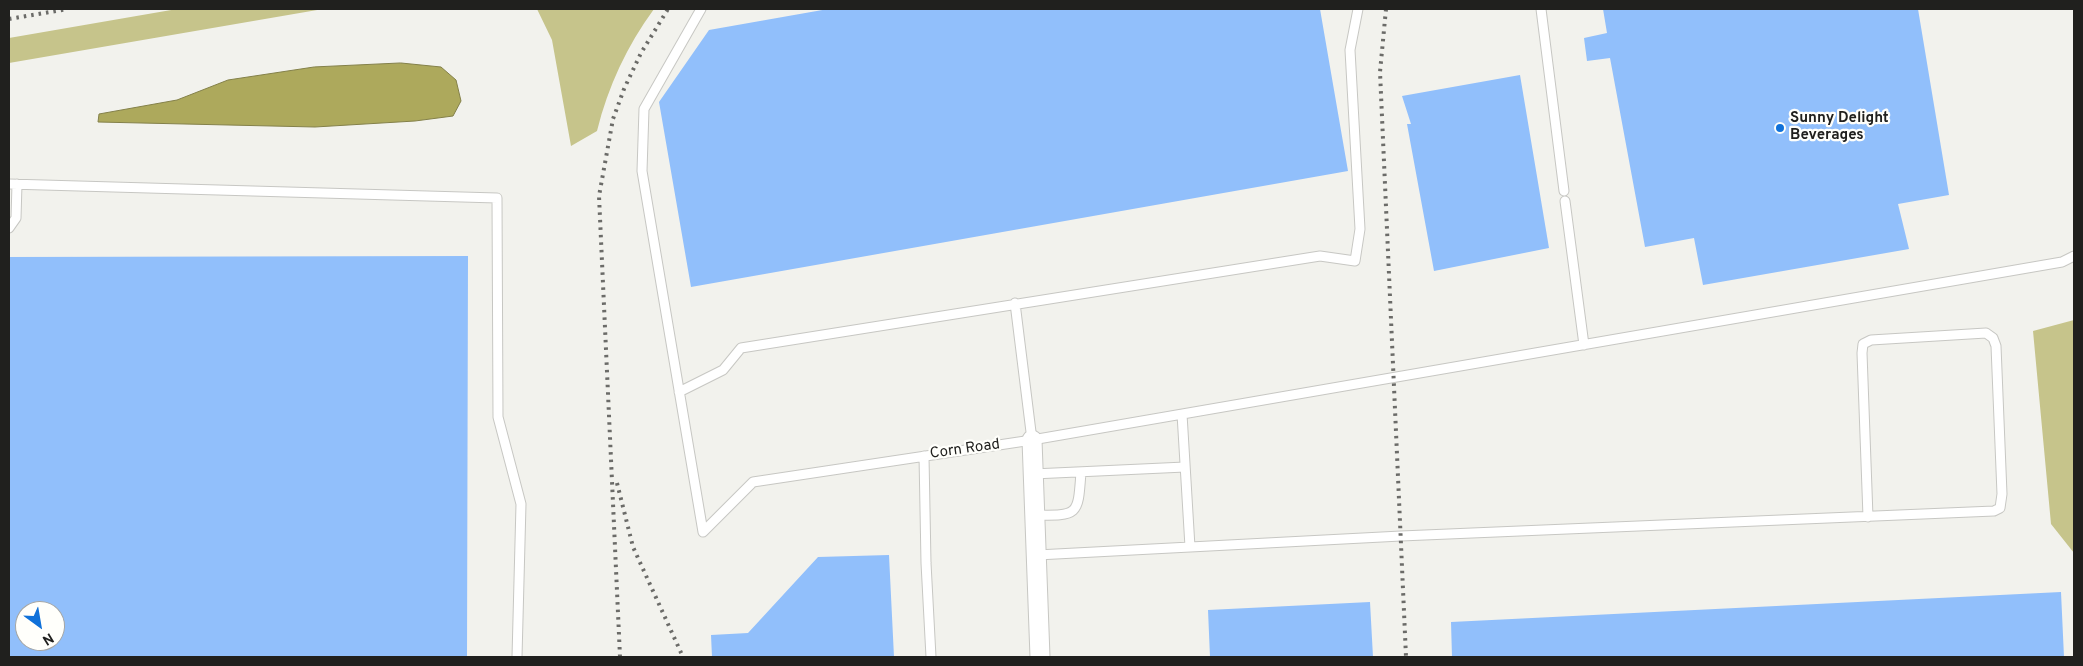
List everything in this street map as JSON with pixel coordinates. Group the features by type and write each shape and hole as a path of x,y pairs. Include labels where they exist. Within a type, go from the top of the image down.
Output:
{"street":[{"path":"1032,440 1040,657"}],"lane":[{"path":"701,9 644,110 642,171 679,392 723,370 741,348 1320,256 1355,261 1360,229 1350,50 1358,9"},
{"path":"1541,9 1584,345"},
{"path":"9,228 16,218 13,184 497,198 498,417 522,504 517,657"},
{"name":"Corn Road","path":"679,392 703,532 754,482 1032,440 2062,262 2074,256"},
{"path":"1015,303 1032,440"},
{"path":"1037,555 1190,547 1868,517 1994,511 2000,508 2002,494 1996,346 1993,338 1986,333 1870,340 1863,344 1868,517"},
{"path":"1182,414 1190,547"},
{"path":"924,456 926,563 931,657"},
{"path":"1033,474 1185,467"},
{"path":"1035,515 1065,516 1072,512 1079,502 1081,472"}],"shaded area":[{"path":"177,9 323,9 9,63 9,38"},
{"path":"537,9 654,9 627,52 613,82 597,131 571,146 552,40"},
{"path":"401,63 441,67 456,80 461,101 453,116 415,121 315,127 98,122 99,114 177,100 228,80 314,67"},
{"path":"2074,320 2074,553 2051,524 2033,331"}],"building":[{"path":"828,9 1320,9 1348,171 691,287 659,102 709,30"},
{"name":"Sunny Delight Beverages","path":"1603,9 1918,9 1949,195 1898,204 1909,249 1703,285 1694,238 1645,247 1610,58 1587,61 1584,38 1607,33"},
{"path":"1520,75 1549,248 1434,271 1407,124 1411,124 1402,96"},
{"path":"468,256 467,657 9,657 9,257"},
{"path":"889,555 894,657 712,657 711,635 748,633 818,557"},
{"path":"2061,592 2064,657 1452,657 1451,622"},
{"path":"1370,602 1373,657 1210,657 1208,610"}],"railway":[{"path":"9,19 68,9"},
{"path":"620,657 599,196 613,119 624,89 641,53 668,9"},
{"path":"1386,9 1380,72 1406,657"},
{"path":"617,483 633,547 683,657"}],"place":[{"name":"Sunny Delight Beverages","path":"1780,128"}]}
